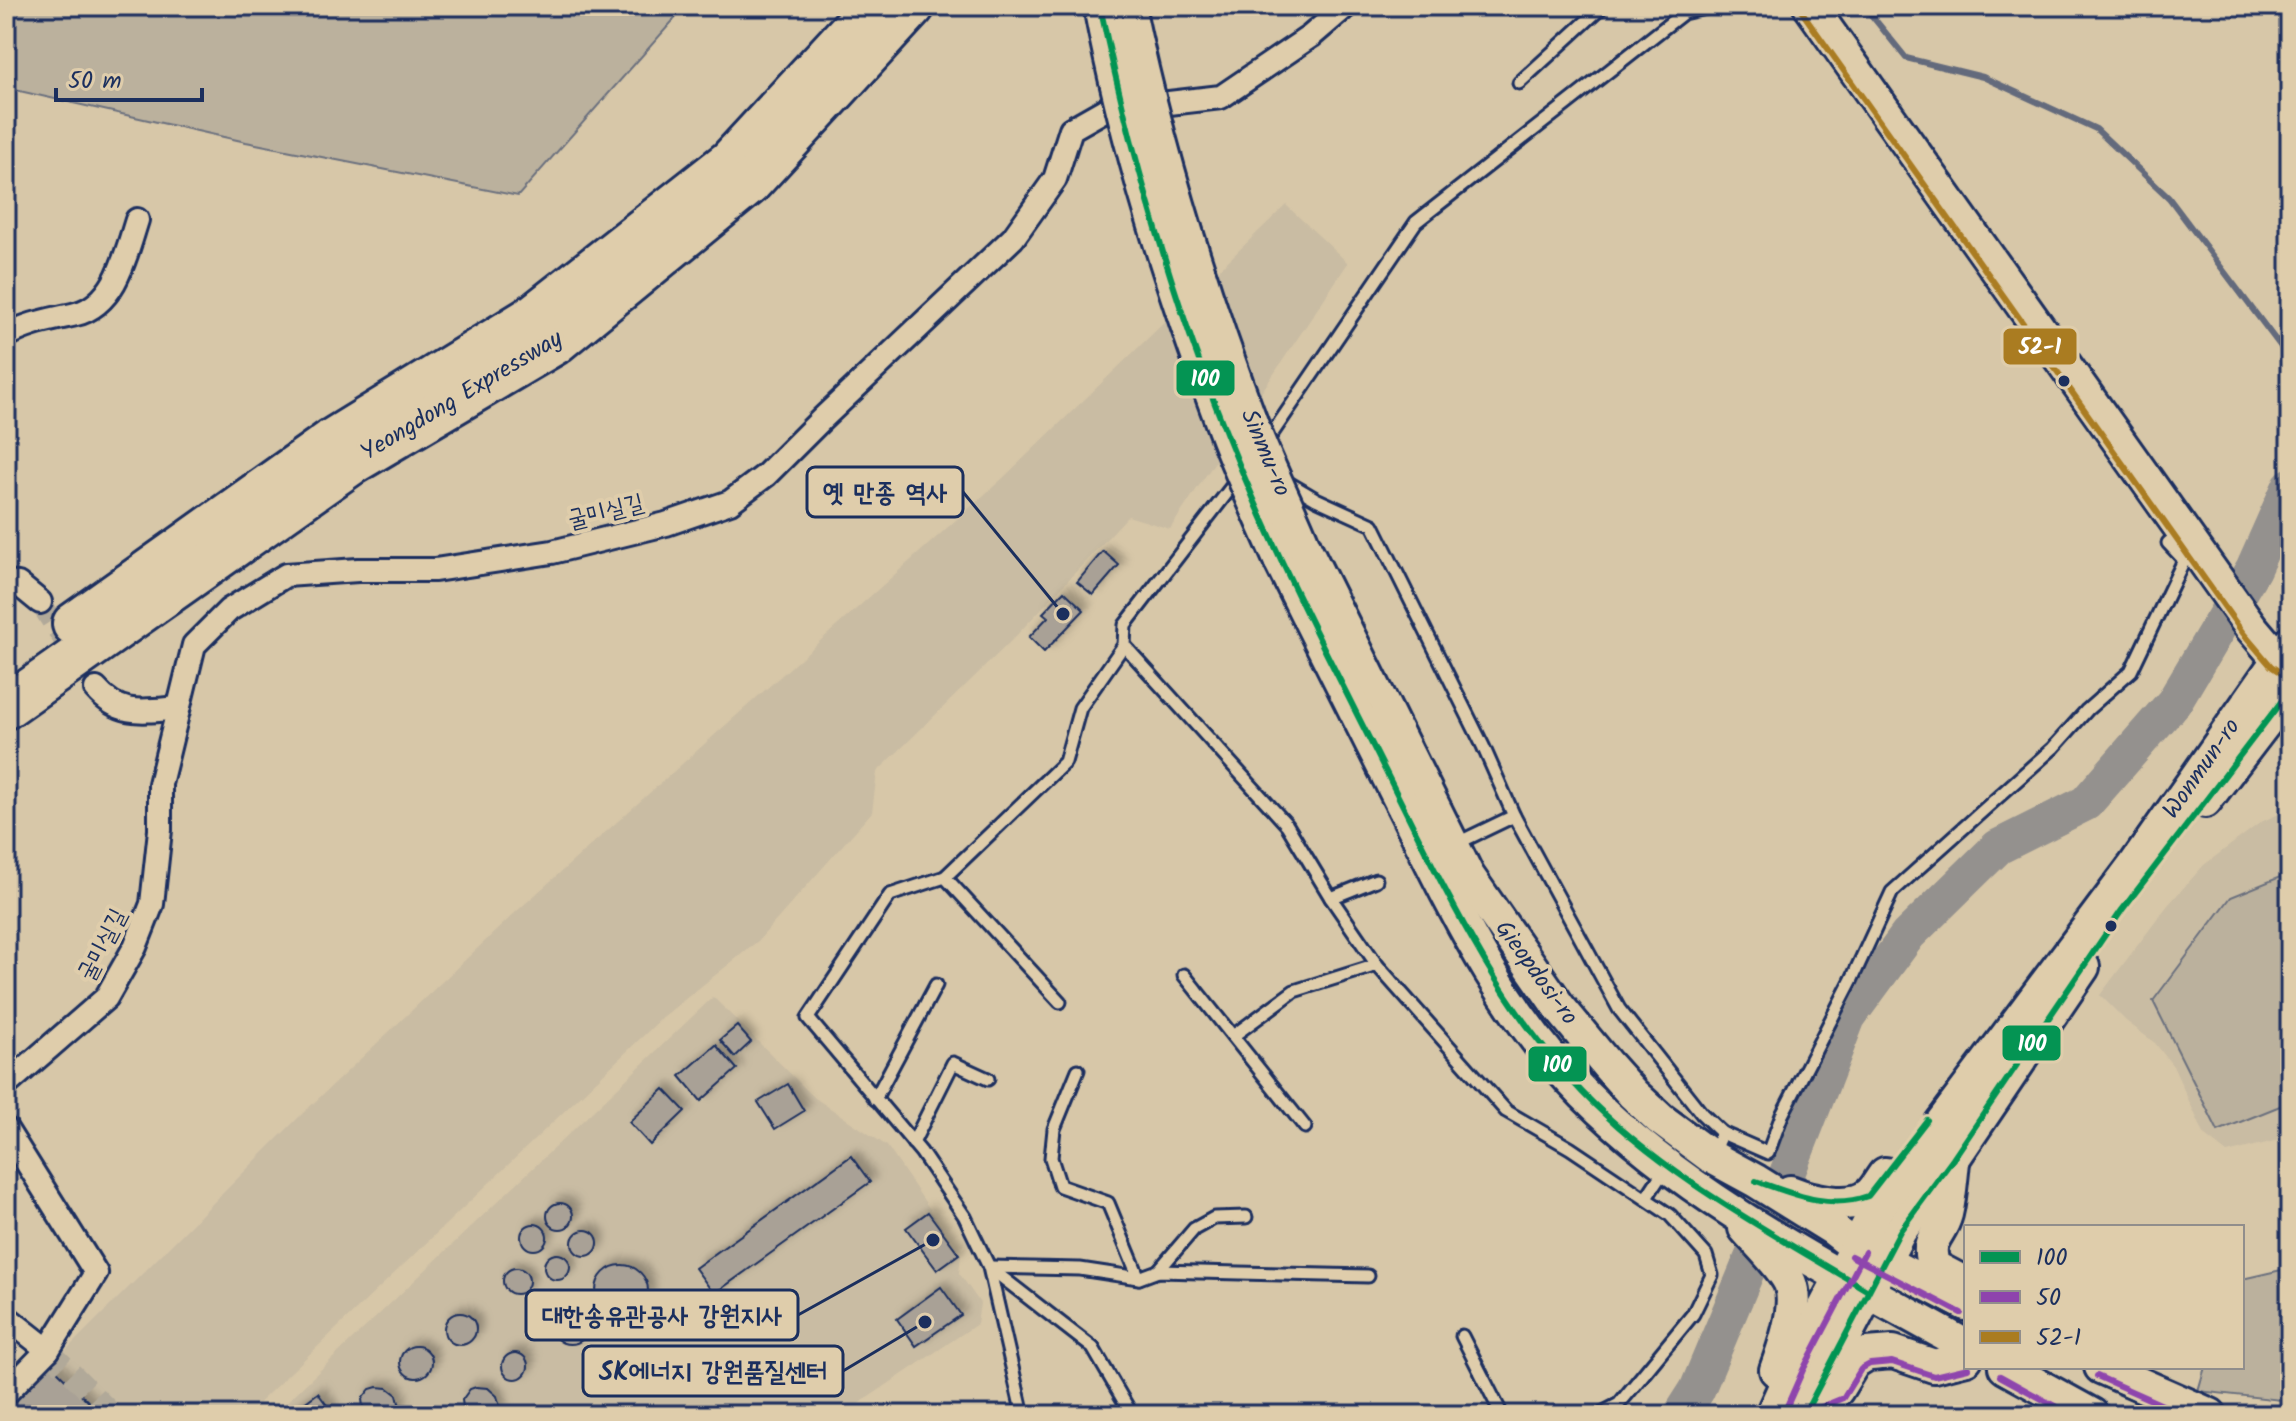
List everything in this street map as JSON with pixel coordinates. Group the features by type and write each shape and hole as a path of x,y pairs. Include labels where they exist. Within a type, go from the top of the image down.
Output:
{"highway":[{"name":"Yeongdong Expressway","path":"6,671 331,441 529,319 730,161 873,6"},
{"name":"Yeongdong Expressway","path":"6,707 352,463 555,343 749,184 913,6"}],"main road":[{"name":"Sinmu-ro","path":"1100,6 1116,91 1148,210 1221,422 1292,553 1455,881"},
{"name":"Sinmu-ro","path":"1128,6 1175,202 1254,431 1292,553"},
{"path":"1810,6 2251,627 2286,656"},
{"name":"Wonmun-ro","path":"1772,1415 1794,1366 1875,1212 2135,865 2286,656"},
{"name":"Wonmun-ro","path":"1807,1408 1850,1261 1900,1231 1953,1159 2122,910 2290,690"},
{"name":"Gieopdosi-ro","path":"1455,881 1607,1065 1660,1119 1716,1145 1850,1261 1964,1345"},
{"name":"Gieopdosi-ro","path":"1455,881 1492,976 1519,1018 1584,1095 1629,1135 1730,1210 1850,1261 1964,1303"},
{"path":"1756,1181 1816,1202 1857,1202 1868,1196 2011,1010 2036,996"},
{"path":"1953,1159 1945,1217 1932,1240 1929,1253 1934,1267 1964,1283"},
{"path":"1730,1210 1789,1280 1794,1297 1784,1349 1760,1415"},
{"path":"1807,1408 1837,1390 1854,1362 1867,1354 1893,1352 1934,1366 1964,1358"},
{"path":"2009,1369 2092,1415"},
{"path":"2106,1369 2210,1415"}],"street":[{"name":"굴미실길","path":"6,1085 106,998 135,947 152,904 160,830 160,784 194,645 229,610 286,575 358,570 435,570 552,552 666,524 730,502 766,475 1013,238 1055,179 1071,129 1108,108 1221,97 1311,36 1346,6"},
{"path":"6,336 21,327 81,313 103,300 123,263 137,220"},
{"path":"6,583 18,584 40,602"},
{"path":"96,689 107,702 131,711 178,708"},
{"path":"6,1129 96,1273 48,1350 6,1393"},
{"path":"6,1317 48,1350"}],"lane":[{"path":"1519,83 1603,6"},
{"path":"1023,1415 989,1267 965,1217 913,1143 808,1018 890,895 945,877 1065,762 1080,708 1124,645 1125,625 1252,461 1416,222 1683,13 1714,6"},
{"path":"1252,461 1316,499 1373,525 1483,746 1514,816 1619,1009 1702,1114 1716,1145 1768,1153 1782,1115 1852,979 1892,892 2053,748 2087,710 2131,671 2184,560 2168,543 2184,529"},
{"path":"1124,645 1287,825 1331,898 1377,965 1506,1111 1570,1148 1670,1215 1706,1255 1712,1275 1693,1314 1619,1404 1598,1415"},
{"path":"1466,839 1514,816"},
{"path":"945,877 1060,1002"},
{"path":"1331,898 1376,880"},
{"path":"1233,1036 1294,991 1377,965"},
{"path":"1184,975 1305,1127"},
{"path":"875,1099 936,985"},
{"path":"913,1143 953,1063 988,1079"},
{"path":"1078,1070 1054,1129 1051,1158 1060,1186 1108,1203 1139,1278"},
{"path":"1646,1198 1668,1165"},
{"path":"1158,1271 1194,1229 1214,1218 1246,1217"},
{"path":"989,1267 1080,1269 1139,1278 1158,1271 1368,1276"},
{"path":"989,1267 1093,1348 1132,1415"},
{"path":"1462,1336 1502,1415"}],"shaded area":[{"path":"6,6 686,6 518,196 246,142 6,88"},
{"path":"1286,205 1348,263 1170,529 1128,516 1014,638 877,772 872,812 758,941 664,1016 246,1415 6,1415 6,1410 301,1115 517,911 1002,479"},
{"path":"2290,809 2290,1137 2227,1153 2205,1136 2173,1066 2155,1043 2126,1021 2100,995 2168,905 2204,865 2261,822"},
{"path":"2285,875 2290,886 2290,1102 2218,1131 2153,1001 2231,897"},
{"path":"713,997 815,1098 887,1146 961,1255 959,1273 980,1303 977,1324 842,1415 273,1415"},
{"path":"2290,1268 2290,1401 2198,1391 2204,1369 2244,1369 2244,1279"}],"building":[{"path":"1103,551 1119,565 1093,595 1077,582"},
{"path":"1064,591 1084,610 1044,652 1029,637 1048,617 1043,613"},
{"path":"737,1026 751,1042 735,1057 720,1040"},
{"path":"716,1045 737,1069 701,1101 680,1076"},
{"path":"788,1084 804,1111 775,1129 758,1102"},
{"path":"664,1089 685,1111 650,1145 629,1122"},
{"path":"851,1156 870,1182 714,1294 695,1268"},
{"path":"560,1203 569,1207 573,1216 569,1225 560,1229 551,1225 547,1216 551,1207"},
{"path":"928,1212 959,1254 937,1270 906,1228"},
{"path":"534,1224 543,1228 547,1237 543,1246 534,1250 525,1246 521,1237 525,1228"},
{"path":"585,1230 594,1234 598,1243 594,1252 585,1256 576,1252 572,1243 576,1234"},
{"path":"557,1254 566,1258 570,1267 566,1276 557,1280 548,1276 544,1267 548,1258"},
{"path":"622,1265 640,1273 648,1291 640,1309 622,1317 604,1309 596,1291 604,1273"},
{"path":"516,1268 525,1272 529,1281 525,1290 516,1294 507,1290 503,1281 507,1272"},
{"path":"941,1287 961,1315 916,1346 897,1319"},
{"path":"570,1306 584,1311 589,1325 584,1339 570,1344 556,1339 551,1325 556,1311"},
{"path":"460,1313 471,1318 476,1329 471,1340 460,1345 449,1340 444,1329 449,1318"},
{"path":"416,1346 428,1350 432,1362 428,1374 416,1378 404,1374 400,1362 404,1350"},
{"path":"515,1353 525,1356 528,1366 525,1376 515,1379 505,1376 502,1366 505,1356"},
{"path":"47,1361 102,1415 6,1415 6,1403"},
{"path":"388,1388 397,1395 400,1407 397,1415 364,1415 362,1399 370,1389"},
{"path":"488,1388 497,1396 500,1407 497,1415 464,1415 462,1400 470,1389"},
{"path":"318,1393 334,1415 288,1415"}],"waterway":[{"path":"1864,6 1906,58 1983,77 2096,129 2169,198 2281,347 2290,369"},
{"path":"1681,1415 1697,1390 1779,1194 1848,1017 1908,935 1998,847 2086,803 2174,702 2253,569 2290,486"}],"tunnel":[{"path":"40,602 96,689"},
{"path":"48,1350 113,1415"}],"transit line":[{"name":"100","path":"1100,6 1129,131 1164,255 1227,436 1316,633 1471,938 1550,1056 1613,1122 1718,1200 1868,1291"},
{"name":"52-1","path":"1802,12 2243,633 2271,666 2284,675"},
{"name":"100","path":"1804,1415 1900,1231 1953,1159 2122,910 2290,690"},
{"name":"100","path":"1756,1181 1825,1201 1868,1196 1927,1120"},
{"name":"50","path":"1783,1415 1865,1252"},
{"name":"50","path":"1851,1256 1961,1313"},
{"name":"50","path":"1814,1410 1843,1398 1861,1369 1870,1364 1892,1362 1934,1376 1964,1369"},
{"name":"50","path":"2000,1376 2071,1415"},
{"name":"50","path":"2097,1376 2185,1415"}],"place":[{"name":"옛 만종 역사","path":"1063,614"},
{"name":"대한송유관공사 강원지사","path":"933,1240"},
{"name":"SK에너지 강원품질센터","path":"925,1322"}]}
